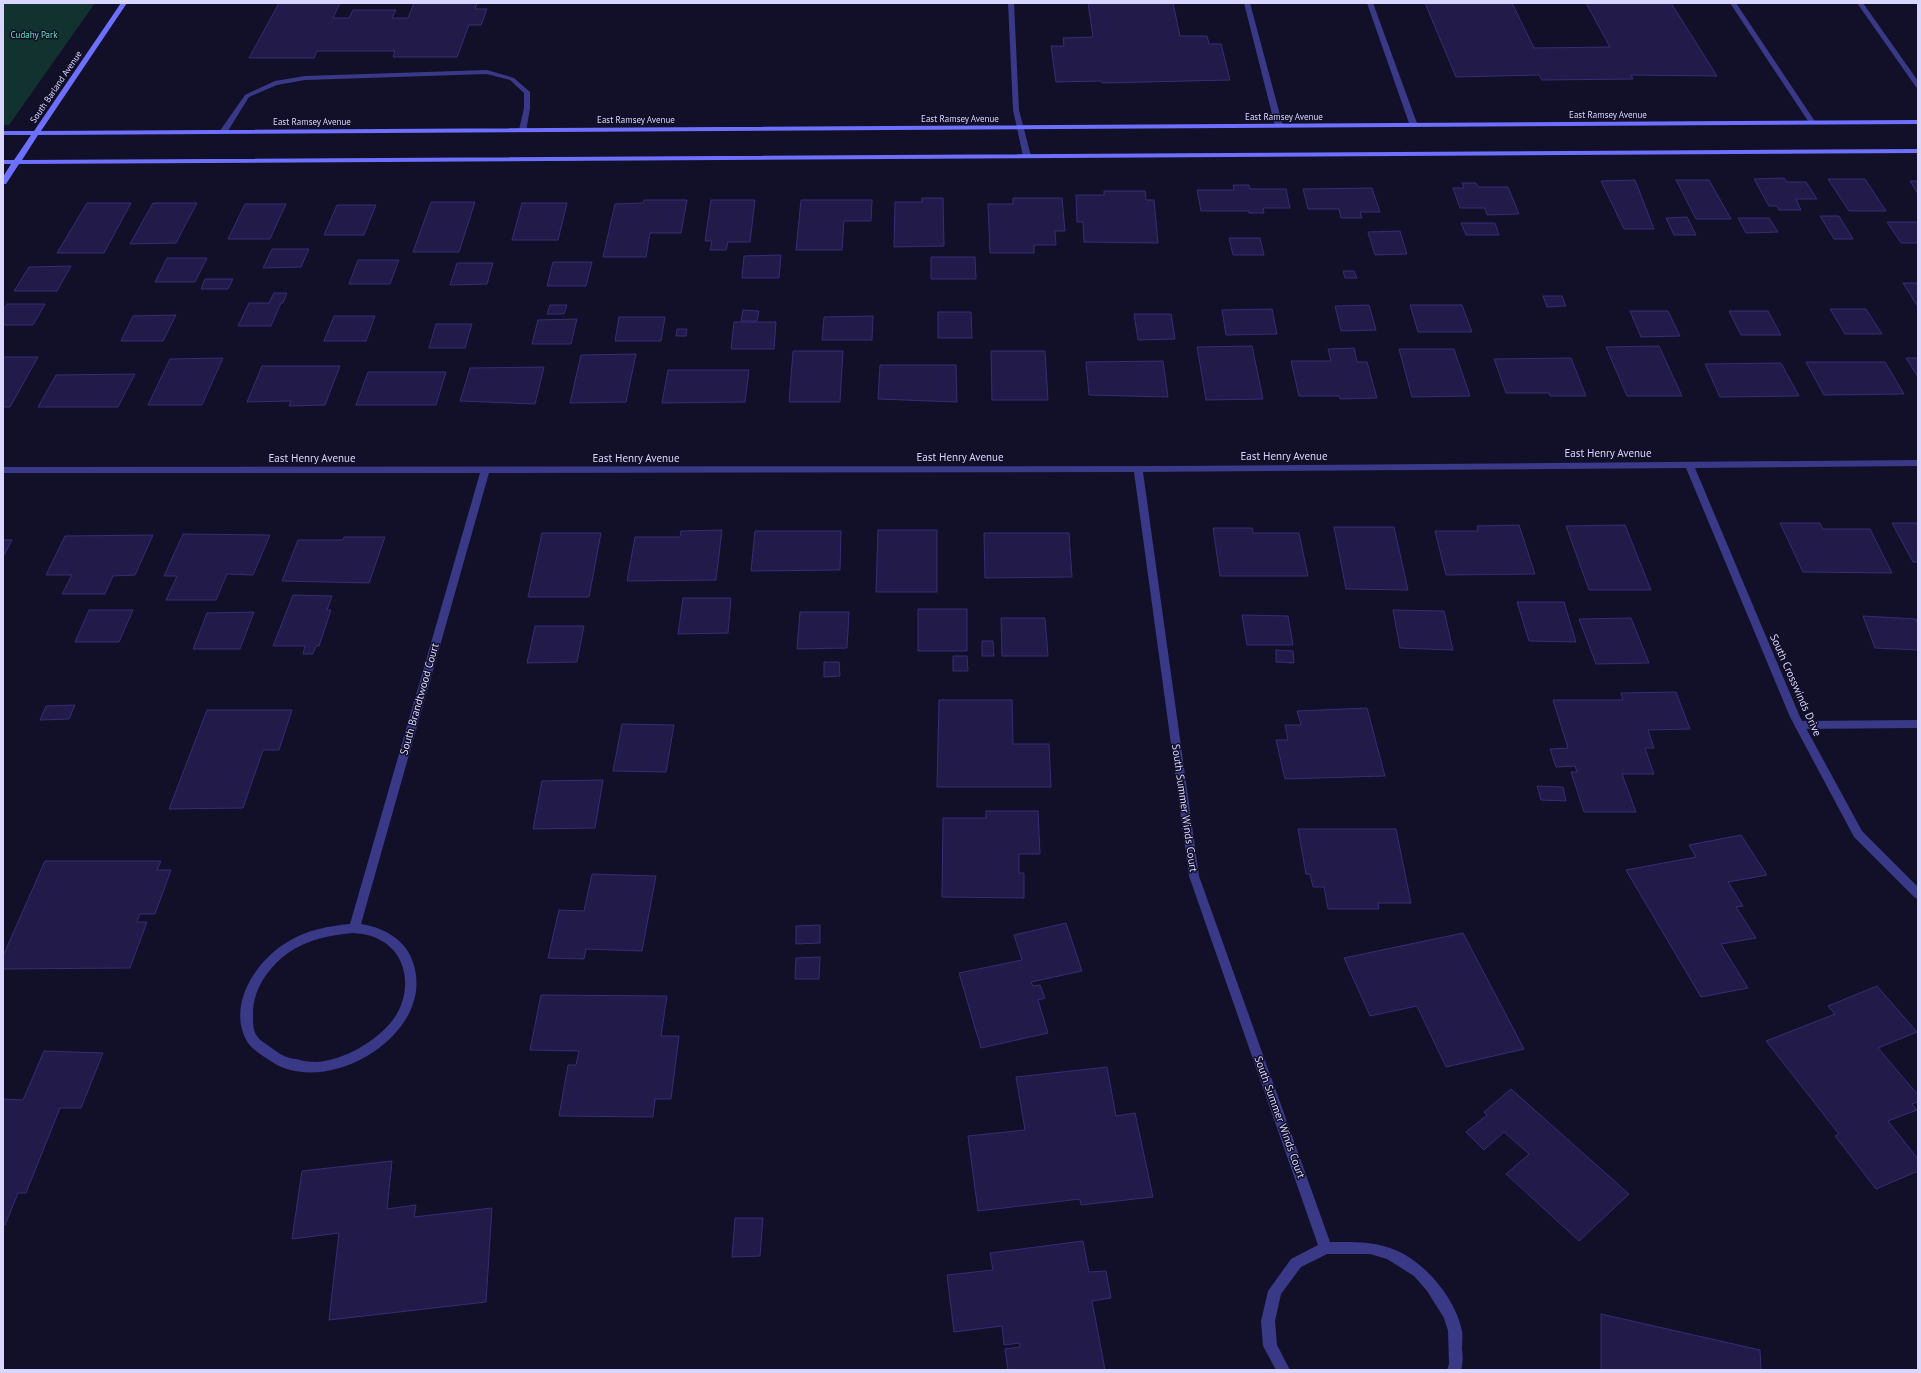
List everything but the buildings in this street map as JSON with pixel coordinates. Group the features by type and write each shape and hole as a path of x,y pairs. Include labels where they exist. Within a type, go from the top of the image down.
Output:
{"street":[{"name":"South Barland Avenue","path":"3,182 124,3"},
{"path":"1012,3 1016,110 1027,156"},
{"path":"1247,3 1279,126"},
{"path":"1370,3 1414,126"},
{"path":"1733,3 1812,123"},
{"path":"1860,3 1918,86"},
{"path":"223,132 247,96 275,83 305,78 488,72 512,79 527,92 527,108 523,130"},
{"name":"East Ramsey Avenue","path":"3,132 1414,126 1918,122"},
{"path":"3,162 1918,151"},
{"name":"East Henry Avenue","path":"3,470 1138,469 1918,463"},
{"name":"South Crosswinds Drive","path":"1689,464 1800,725 1858,834 1918,894"},
{"name":"South Summer Winds Court","path":"1138,469 1194,876 1326,1248"},
{"name":"South Brandtwood Court","path":"354,928 485,470"},
{"path":"1800,725 1918,724"},
{"path":"354,928 372,931 392,941 409,962 412,984 403,1014 386,1034 362,1053 347,1060 317,1067 281,1062 253,1041 248,1030 246,1007 255,981 272,960 285,948 318,933 354,928"},
{"path":"1283,1370 1270,1346 1268,1321 1275,1291 1296,1263 1326,1248 1370,1248 1390,1254 1419,1272 1432,1286 1450,1315 1455,1331 1456,1364 1454,1370"}],"green space":[{"name":"Cudahy Park","path":"3,3 95,3 9,125 3,125"}]}
